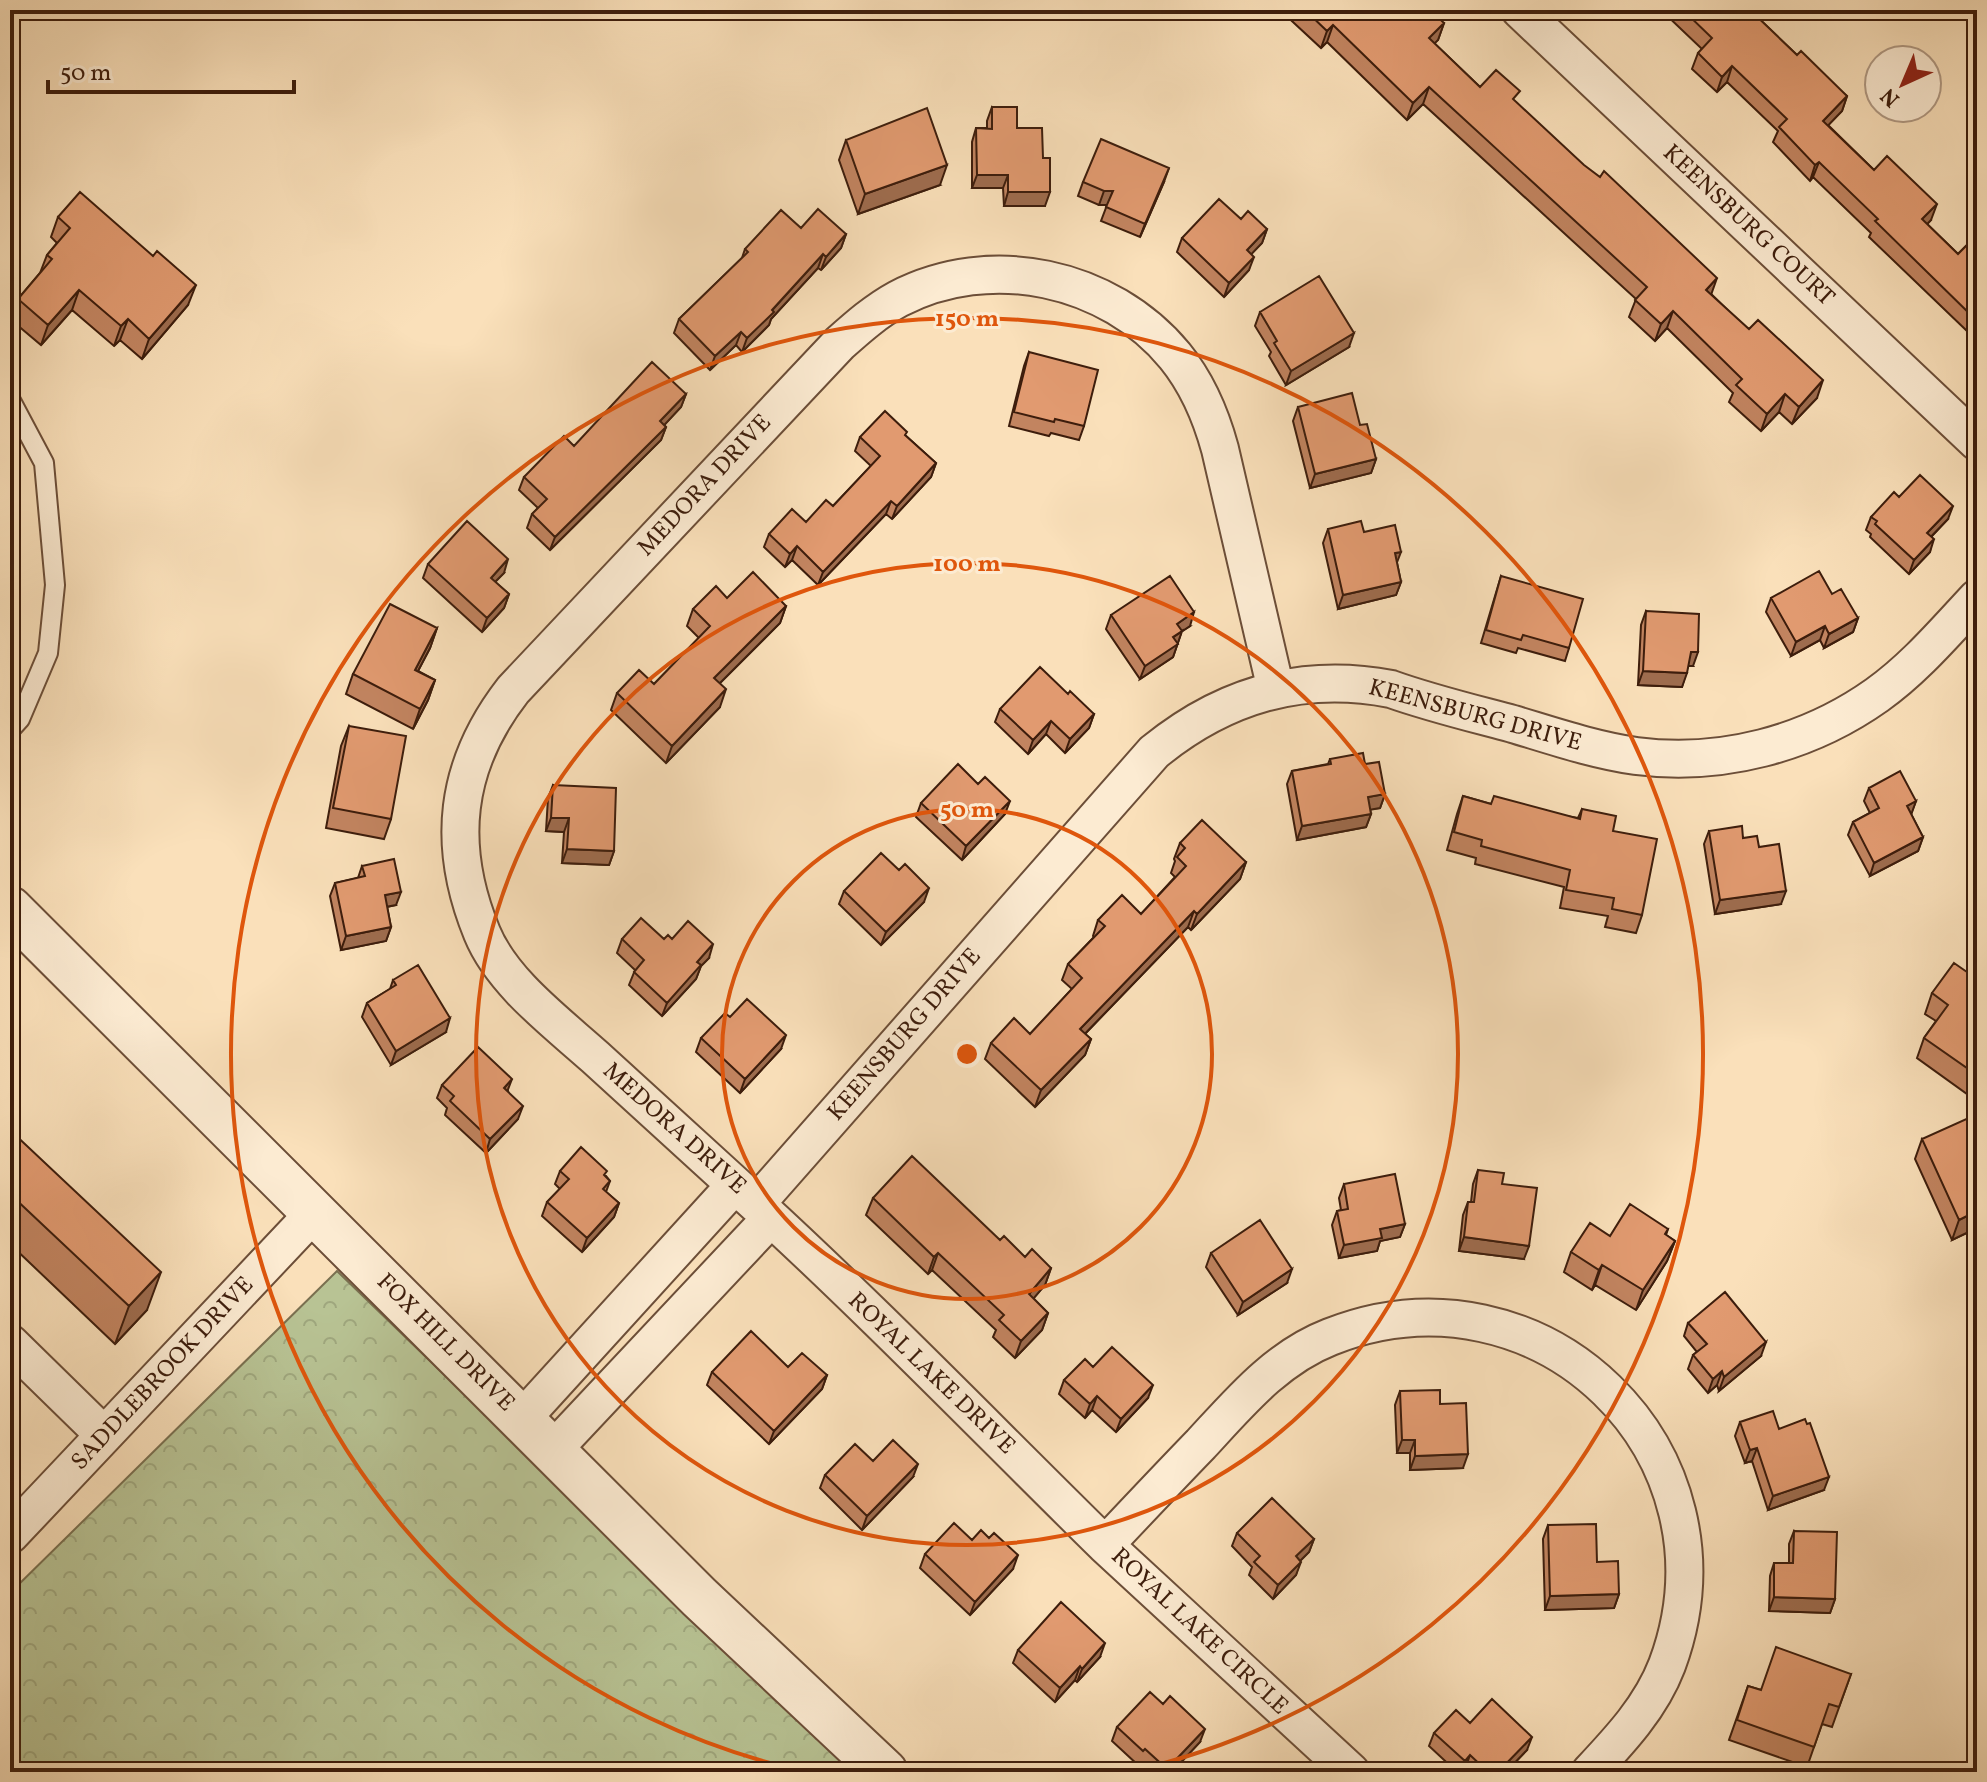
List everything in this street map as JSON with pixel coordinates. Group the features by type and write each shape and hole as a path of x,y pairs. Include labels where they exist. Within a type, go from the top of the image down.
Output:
{"street":[{"name":"KEENSBURG COURT","path":"1520,10 1977,442"},
{"name":"MEDORA DRIVE","path":"754,1202 518,987 507,973 483,936 468,898 461,858 461,804 471,765 483,736 513,690 840,343 861,323 899,299 942,282 987,274 1047,278 1076,286 1117,306 1141,323 1174,355 1192,379 1212,420 1276,690"},
{"name":"KEENSBURG DRIVE","path":"552,1451 754,1202 1154,752 1209,713 1276,690 1326,684 1365,684 1604,750 1664,758 1709,757 1784,742 1827,725 1854,710 1904,673 1977,598"},
{"name":"FOX HILL DRIVE","path":"10,909 699,1597 885,1772"},
{"name":"KEENSBURG DRIVE","path":"521,1420 754,1202"},
{"name":"ROYAL LAKE DRIVE","path":"754,1202 1105,1545"},
{"name":"SADDLEBROOK DRIVE","path":"10,1535 315,1212"},
{"name":"ROYAL LAKE CIRCLE","path":"1351,1772 1105,1545 1263,1379 1329,1337 1374,1323 1420,1316 1481,1322 1539,1340 1590,1374 1623,1405 1650,1443 1663,1470 1681,1528 1683,1589 1676,1634 1667,1663 1638,1717 1590,1772"},
{"path":"10,1343 104,1435"}],"lane":[{"path":"10,399 44,463 55,585 48,653 20,719 10,730"}],"green space":[{"path":"337,1271 855,1772 10,1772 10,1593"}],"building":[{"path":"1305,10 1389,10 1394,14 1398,10 1430,10 1444,23 1429,38 1480,87 1496,70 1520,91 1513,99 1584,165 1600,177 1604,171 1717,278 1706,290 1749,329 1758,320 1823,380 1799,407 1785,394 1767,414 1736,385 1742,379 1673,311 1661,324 1635,300 1647,287 1429,87 1413,103 1333,25 1327,31"},
{"path":"1683,10 1750,10 1797,55 1801,51 1847,96 1823,121 1874,170 1887,156 1937,204 1922,219 1958,254 1977,235 1977,311 1972,316 1819,162 1815,165 1779,127 1787,119 1732,66 1722,77 1698,53 1712,38"},
{"path":"992,107 1017,107 1017,128 1042,128 1043,158 1050,158 1050,192 1008,192 1008,175 977,175 976,128 992,129"},
{"path":"927,108 947,165 865,194 846,140"},
{"path":"1101,139 1169,168 1145,224 1106,207 1113,191 1104,191 1083,182"},
{"path":"80,192 153,256 157,251 196,285 149,339 128,319 121,326 79,290 48,325 18,299 52,259 47,255 70,228 58,217"},
{"path":"1219,199 1241,219 1248,211 1267,229 1247,250 1254,257 1229,283 1182,238"},
{"path":"818,209 846,234 826,257 823,254 772,310 774,312 747,338 741,332 715,356 679,319 748,252 745,249 781,210 801,228"},
{"path":"1319,276 1354,333 1291,371 1260,312"},
{"path":"1029,352 1098,370 1084,426 1014,412"},
{"path":"652,362 686,394 660,421 666,427 555,537 532,514 547,499 524,477 564,436 574,446"},
{"path":"1352,393 1360,425 1367,424 1376,459 1315,474 1298,407"},
{"path":"885,411 907,432 905,435 936,463 897,506 891,501 823,572 797,546 790,554 769,534 792,509 806,522 826,500 833,506 880,456 860,437"},
{"path":"1920,475 1953,506 1927,533 1934,539 1914,560 1871,517 1894,492 1899,497"},
{"path":"467,521 508,559 491,578 509,594 487,618 428,564"},
{"path":"1361,521 1364,532 1395,525 1401,552 1395,553 1401,582 1343,595 1328,529"},
{"path":"1819,571 1832,594 1841,589 1858,618 1829,634 1825,626 1796,642 1771,598"},
{"path":"753,572 786,606 714,678 726,689 672,746 617,693 639,670 654,684 710,626 693,609 716,586 727,598"},
{"path":"1170,576 1194,612 1177,624 1182,631 1173,637 1178,644 1145,666 1111,615"},
{"path":"1501,576 1583,599 1569,648 1523,635 1521,640 1486,630"},
{"path":"390,604 437,628 415,670 435,680 420,709 353,674"},
{"path":"1646,611 1699,614 1698,652 1691,652 1687,673 1643,671"},
{"path":"1040,667 1094,714 1070,739 1051,721 1033,740 1000,709"},
{"path":"349,726 406,736 391,819 333,808"},
{"path":"1363,753 1365,764 1379,762 1385,794 1368,797 1371,814 1302,826 1292,771 1331,764 1330,759"},
{"path":"958,764 978,784 985,777 1010,801 966,846 921,803"},
{"path":"1900,771 1916,801 1907,806 1923,837 1874,863 1853,822 1879,808 1869,788"},
{"path":"553,785 616,788 614,851 567,849 569,818 551,818"},
{"path":"1463,796 1491,804 1494,796 1580,819 1582,809 1616,816 1613,831 1657,839 1642,915 1612,909 1614,898 1566,890 1570,870 1481,846 1482,840 1454,832"},
{"path":"1202,820 1246,862 1080,1029 1091,1039 1041,1090 991,1043 1014,1018 1030,1034 1082,978 1068,964 1105,926 1098,920 1122,895 1141,914 1186,866 1177,857 1185,848 1180,843"},
{"path":"1742,826 1743,838 1757,836 1759,847 1779,844 1786,891 1720,900 1709,831"},
{"path":"881,853 899,870 905,864 929,888 886,932 844,891"},
{"path":"394,859 401,892 385,895 391,927 346,936 335,883 365,876 362,866"},
{"path":"641,918 664,939 668,935 672,939 688,921 713,944 697,962 701,965 667,1003 634,972 644,960 622,939"},
{"path":"1954,963 1977,979 1977,1075 1924,1038 1948,1005 1932,993"},
{"path":"418,965 450,1018 396,1051 367,1003 396,985 393,980"},
{"path":"747,999 786,1035 745,1079 701,1038 725,1013 730,1017"},
{"path":"478,1047 512,1079 504,1088 523,1106 490,1139 450,1101 454,1096 442,1085"},
{"path":"1973,1116 1977,1125 1977,1211 1959,1220 1922,1139"},
{"path":"10,1130 161,1272 129,1306 10,1194"},
{"path":"581,1147 607,1171 604,1175 610,1181 603,1189 619,1203 587,1238 547,1202 569,1179 560,1171"},
{"path":"912,1156 1000,1240 1004,1236 1025,1257 1032,1249 1051,1268 1029,1294 1048,1313 1021,1341 999,1320 1004,1315 938,1253 934,1257 873,1198"},
{"path":"1478,1170 1504,1173 1502,1184 1537,1188 1529,1246 1464,1237 1468,1202 1474,1202"},
{"path":"1395,1174 1405,1224 1380,1229 1382,1238 1344,1245 1337,1211 1348,1209 1344,1184"},
{"path":"1630,1204 1668,1229 1665,1234 1675,1241 1643,1290 1602,1265 1599,1270 1571,1252 1590,1223 1610,1236"},
{"path":"1260,1220 1292,1269 1243,1302 1211,1253"},
{"path":"1725,1292 1766,1342 1724,1377 1722,1371 1713,1379 1693,1355 1707,1344 1688,1323"},
{"path":"10,1330 17,1337 10,1344"},
{"path":"751,1331 788,1367 802,1353 827,1375 774,1431 712,1372"},
{"path":"1112,1347 1153,1385 1121,1419 1097,1396 1090,1404 1064,1380 1085,1359 1093,1367"},
{"path":"1440,1390 1440,1404 1466,1403 1468,1454 1415,1456 1415,1440 1402,1440 1400,1391"},
{"path":"1773,1411 1779,1429 1805,1419 1807,1424 1810,1423 1829,1477 1773,1496 1757,1448 1750,1450 1740,1422"},
{"path":"893,1440 918,1464 867,1516 825,1475 855,1444 873,1461"},
{"path":"1272,1498 1314,1539 1296,1556 1301,1562 1278,1585 1254,1562 1260,1556 1237,1533"},
{"path":"954,1523 972,1540 981,1530 989,1538 994,1533 1018,1555 975,1602 925,1554"},
{"path":"1596,1524 1597,1562 1618,1561 1619,1594 1550,1596 1548,1525"},
{"path":"1794,1531 1837,1532 1835,1599 1774,1597 1774,1563 1793,1563"},
{"path":"1061,1602 1105,1643 1060,1688 1018,1650"},
{"path":"1776,1647 1851,1674 1839,1707 1829,1704 1814,1747 1737,1720 1748,1686 1761,1690"},
{"path":"1150,1692 1163,1704 1170,1696 1205,1729 1167,1769 1117,1727"},
{"path":"1492,1699 1532,1737 1498,1772 1488,1772 1470,1755 1465,1761 1434,1733 1456,1710 1470,1723"}]}
